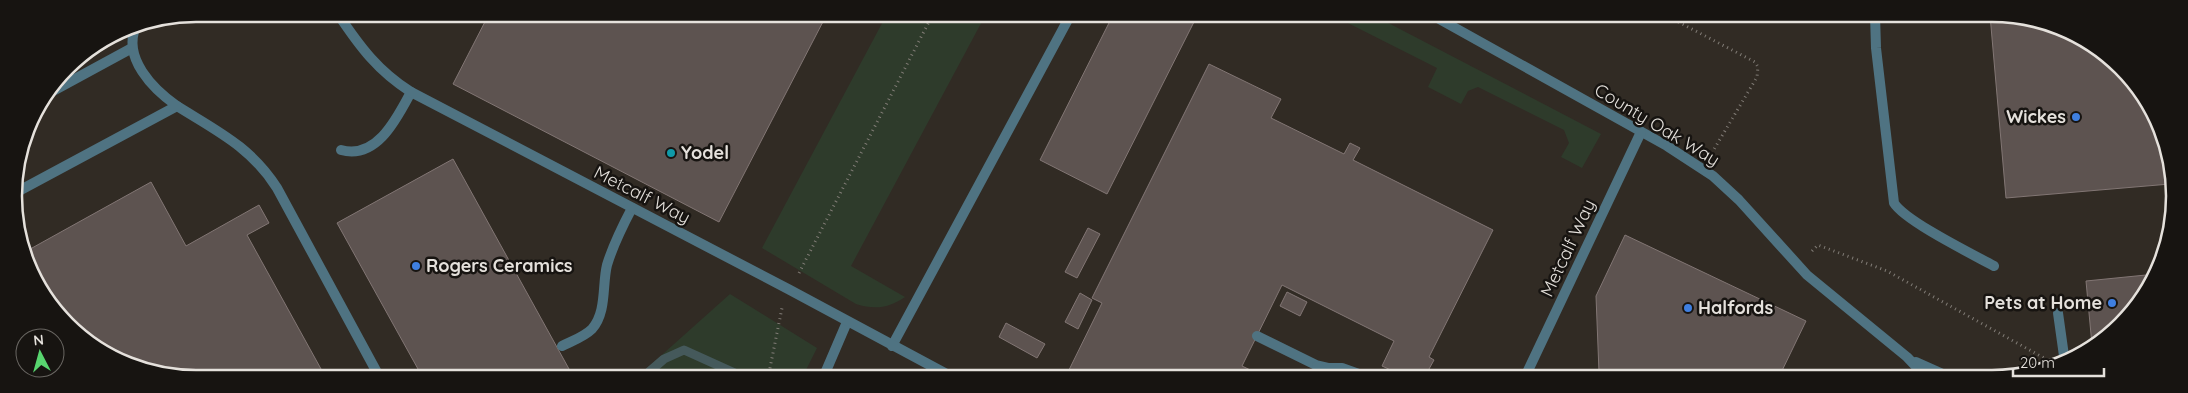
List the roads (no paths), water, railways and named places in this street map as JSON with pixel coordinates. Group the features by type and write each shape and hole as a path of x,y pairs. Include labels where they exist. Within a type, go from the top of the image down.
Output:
{"street":[{"name":"Metcalf Way","path":"344,22 375,64 411,92 790,290 938,370"},
{"path":"892,346 1066,22"},
{"name":"County Oak Way","path":"1446,23 1703,168 1739,200 1797,265 1827,293 1907,357 1919,370"},
{"path":"1875,23 1876,48 1894,203 1897,208 1913,220 1994,266"},
{"path":"133,35 132,48 147,78 162,94 177,106 226,136 262,166 277,188 376,370"},
{"path":"63,86 132,48"},
{"path":"341,150 355,152 376,142 393,125 411,92"},
{"path":"23,189 177,106"},
{"name":"Metcalf Way","path":"1528,370 1641,132"},
{"path":"562,346 584,335 598,320 607,268 619,234 632,208"},
{"path":"2058,313 2064,355"},
{"path":"826,370 847,322"},
{"path":"1257,336 1316,365 1350,370"},
{"path":"1907,357 1935,370"},
{"path":"1316,365 1321,370"}],"waterway":[{"path":"651,370 664,359 684,350 728,370"}],"place":[{"name":"Wickes","path":"2076,117"},
{"name":"Yodel","path":"671,153"},
{"name":"Rogers Ceramics","path":"416,266"},
{"name":"Pets at Home","path":"2112,303"},
{"name":"Halfords","path":"1688,308"}]}
